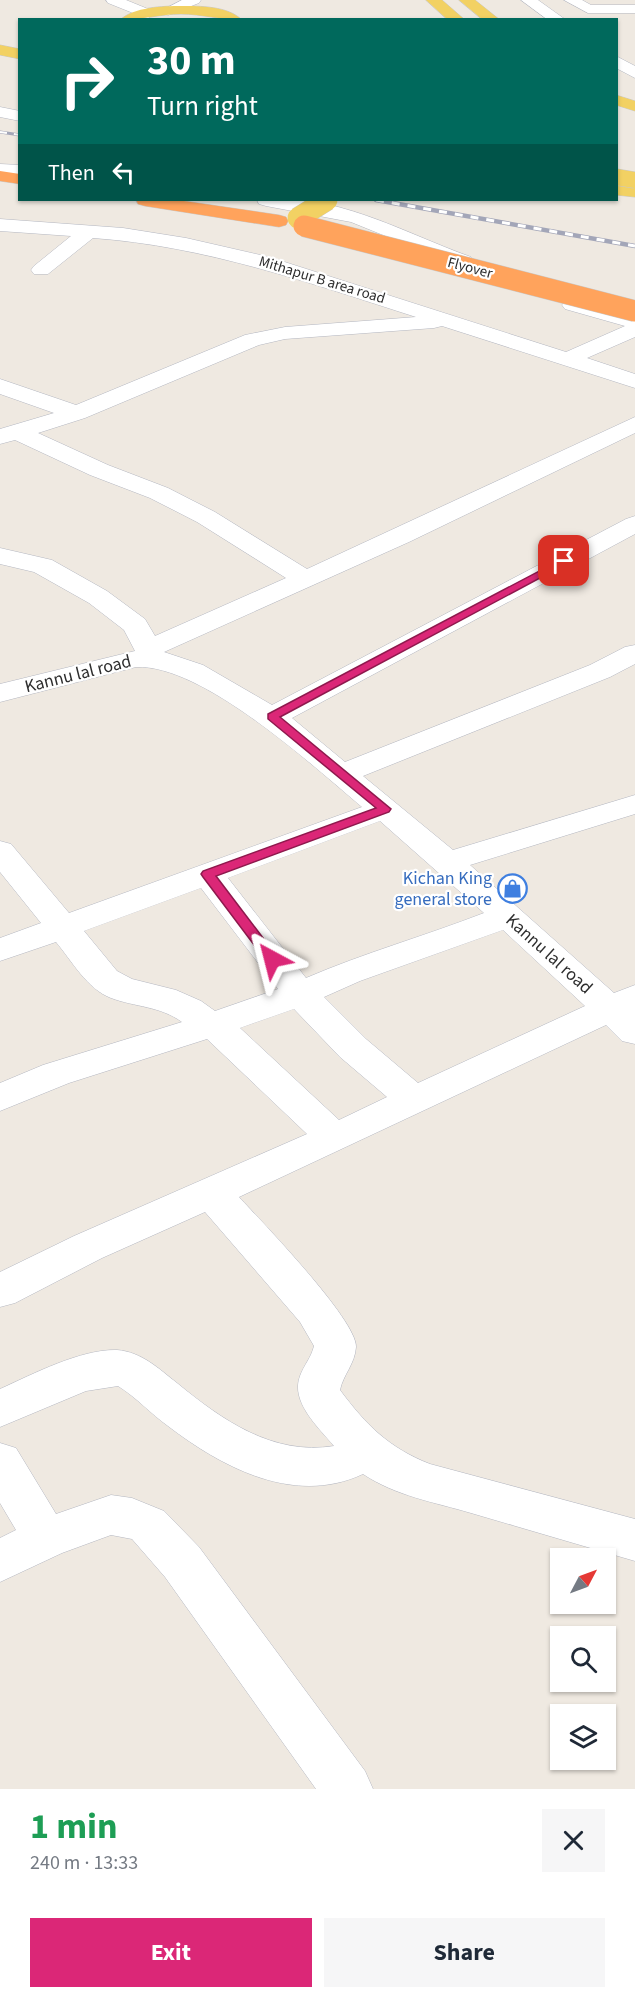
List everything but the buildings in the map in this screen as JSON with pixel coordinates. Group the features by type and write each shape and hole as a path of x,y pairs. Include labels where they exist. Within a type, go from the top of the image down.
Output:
{"highway":[{"path":"0,176 18,179"},
{"name":"Flyover","path":"152,201 294,222 635,311"}],"main road":[{"path":"434,0 456,18"},
{"path":"466,0 490,18"},
{"path":"134,18 210,6 232,18"},
{"path":"0,37 18,46"},
{"path":"0,48 18,47"},
{"path":"618,101 635,106"},
{"path":"618,117 635,121"},
{"path":"618,189 635,192"},
{"path":"294,222 326,201"}],"street":[{"path":"113,0 148,14"},
{"path":"168,11 194,0"},
{"path":"528,0 556,18"},
{"path":"571,0 597,13 599,18"},
{"path":"588,9 635,9"},
{"path":"618,23 635,23"},
{"path":"618,62 635,73"},
{"path":"0,112 18,116"},
{"path":"0,169 18,170"},
{"path":"272,201 320,209 368,222 433,250 480,266 635,304"},
{"name":"Mithapur B area road","path":"0,225 123,234 186,244 269,262 635,381"},
{"path":"41,270 89,231"},
{"path":"480,266 537,295 635,322"},
{"path":"11,428 77,413 235,346 262,338 293,332 451,321"},
{"path":"568,359 635,329"},
{"path":"0,386 77,413"},
{"path":"0,556 43,566 98,597 135,625 151,654 635,424"},
{"path":"11,428 99,470 159,493 206,517 306,579"},
{"path":"272,717 635,524"},
{"path":"342,774 600,671 635,653"},
{"name":"Kannu lal road","path":"0,693 151,654 193,671 272,717 385,809 508,916 626,1013"},
{"path":"447,862 635,804"},
{"path":"0,950 385,809"},
{"path":"0,851 14,888 63,928 105,979 122,988 164,998 188,1009 212,1025 246,1054 334,1138"},
{"path":"208,874 300,994 353,1048 414,1100"},
{"path":"0,1098 56,1074 212,1025 300,994 348,973 450,939 508,916"},
{"path":"0,1291 88,1247 414,1100 626,1013"},
{"path":"212,1192 315,1311 327,1329 335,1345 332,1361 321,1377 318,1390 325,1404 366,1452 392,1469 426,1483 466,1492 635,1540"},
{"path":"0,1409 100,1367 123,1368 223,1441 283,1465 298,1467 336,1465 366,1452"},
{"path":"0,1462 46,1538"},
{"path":"0,1561 46,1538 111,1515 132,1518 148,1525 182,1562 347,1789"}],"railway":[{"path":"0,132 18,135"},
{"path":"382,201 635,246"}],"place":[{"name":"Kichan King general store","path":"513,888"}],"route":[{"path":"272,959 208,874 385,809 272,717 564,561"}]}
